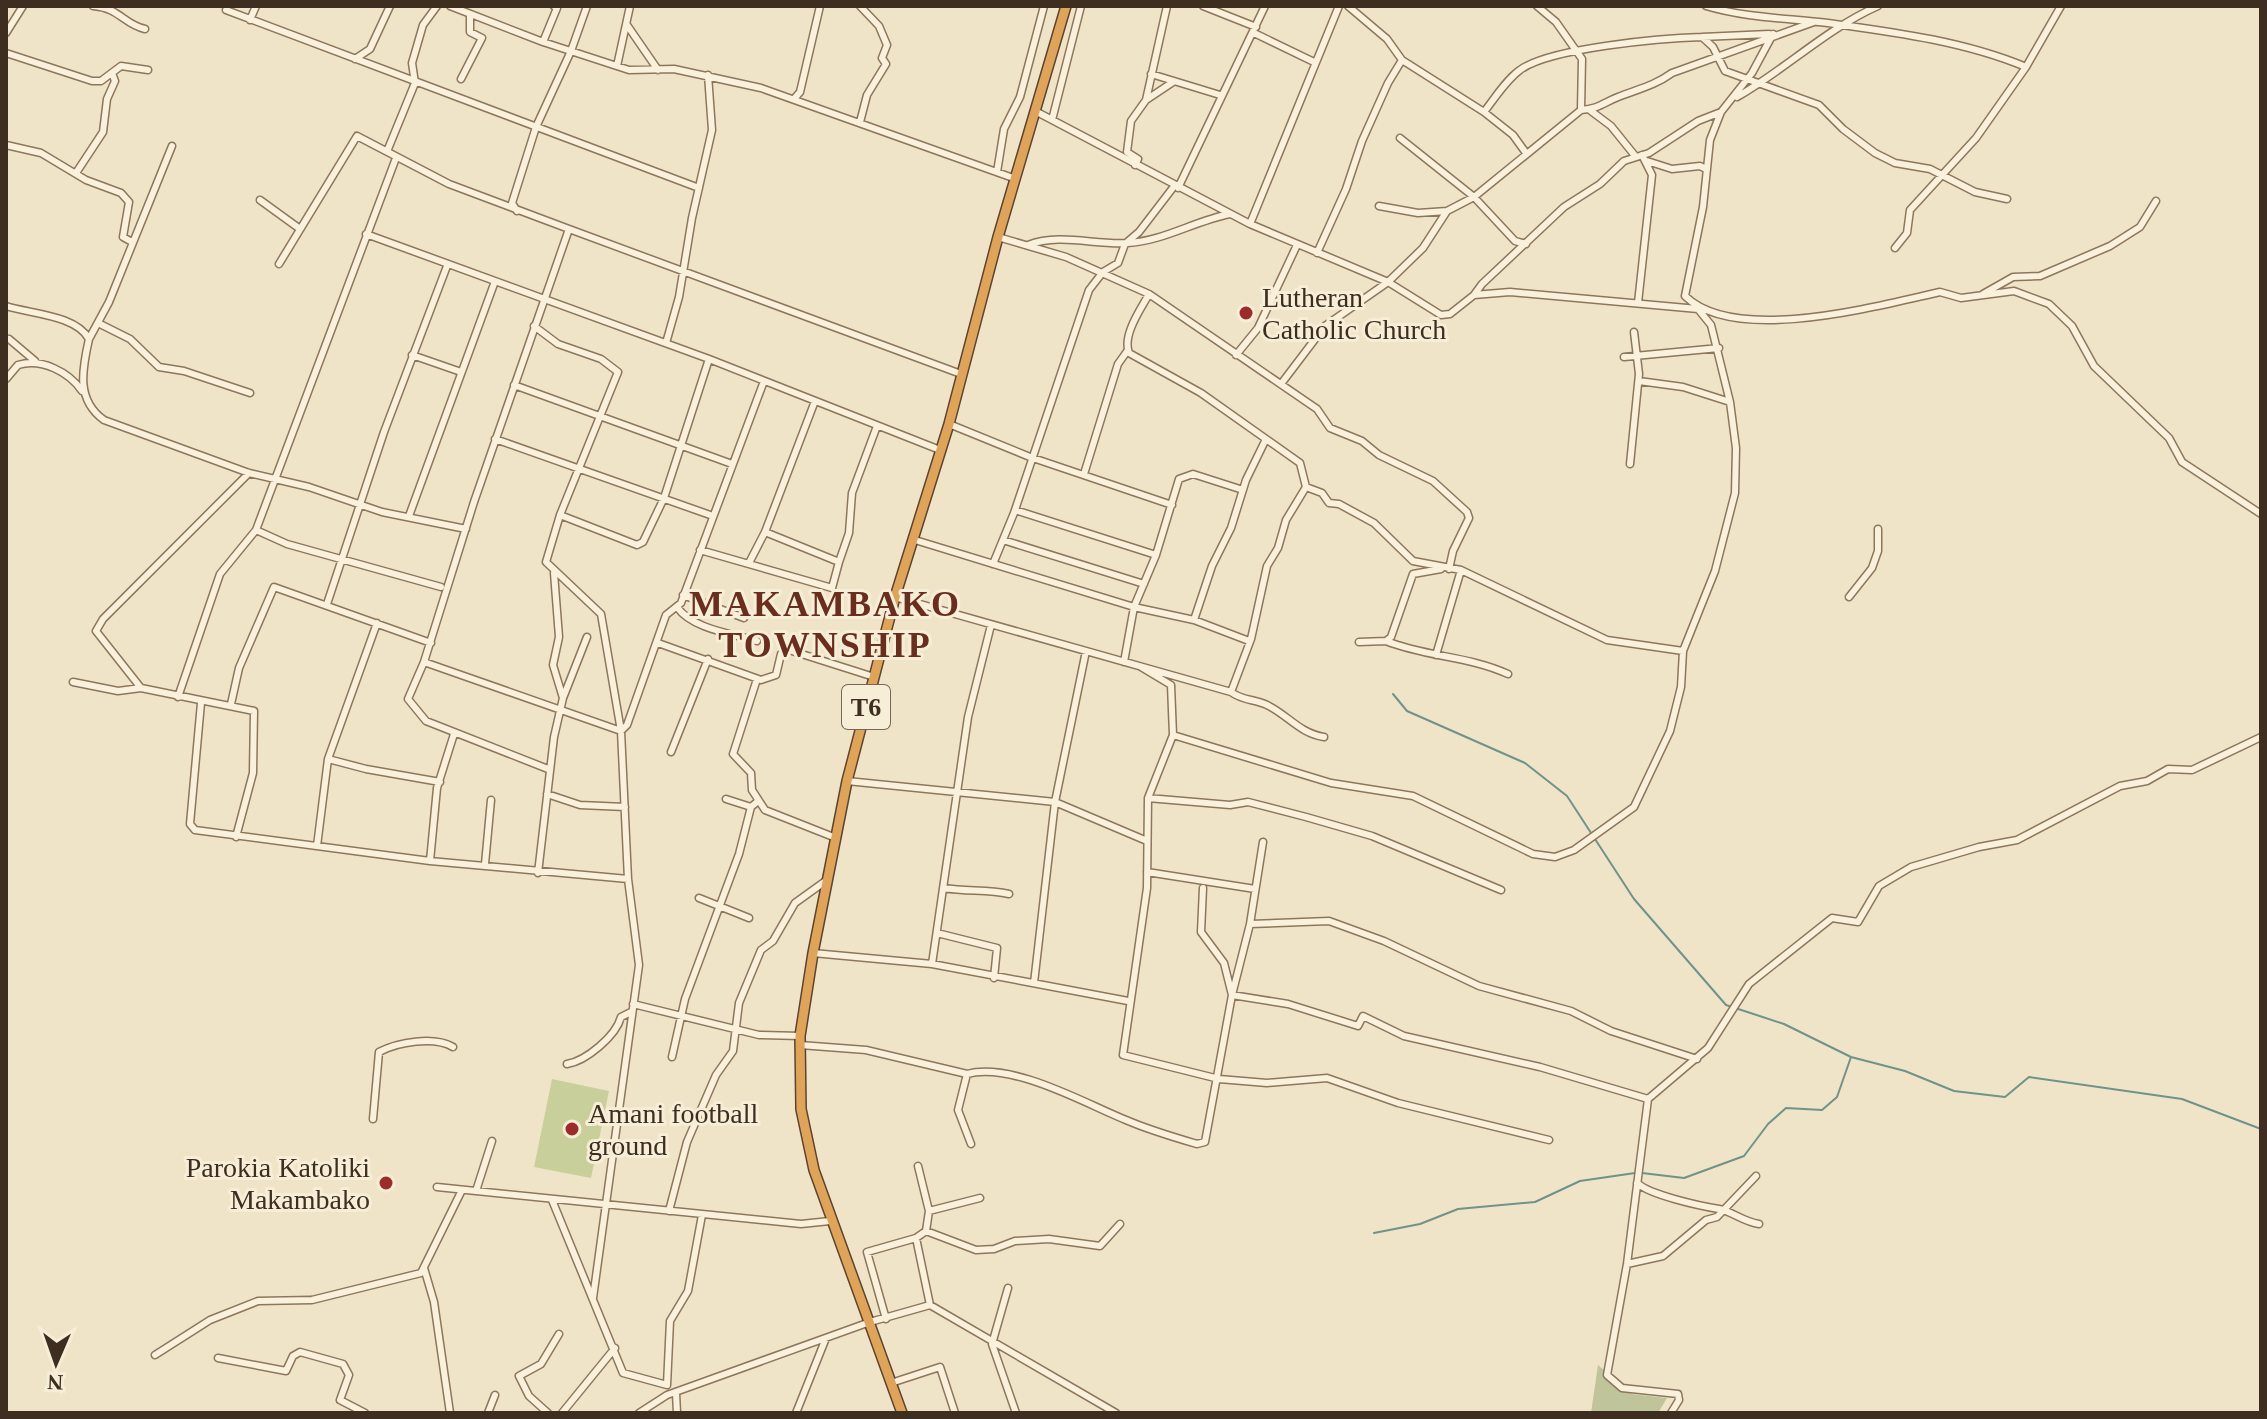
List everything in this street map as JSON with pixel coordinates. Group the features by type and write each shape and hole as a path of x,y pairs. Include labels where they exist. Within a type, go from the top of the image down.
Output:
{"highway":[{"name":"T6","path":"902,1413 814,1170 801,1109 800,1040 813,953 847,781 895,597 949,424 998,237 1066,6"}],"street":[{"path":"6,33 23,6"},
{"path":"93,6 113,8 136,27 145,29"},
{"path":"250,20 256,6"},
{"path":"355,59 370,49 390,6"},
{"path":"388,149 415,83 412,63 418,41 437,6"},
{"path":"450,6 543,42 617,66 708,75 794,99 1016,179"},
{"path":"543,42 557,8 554,6"},
{"path":"517,211 512,203 536,127 571,51 587,6"},
{"path":"617,66 630,6"},
{"path":"794,99 800,92 820,6"},
{"path":"860,6 879,26 887,45 882,58 886,64 867,95 860,122"},
{"path":"997,172 1004,129 1020,97 1044,6"},
{"path":"1052,120 1081,6"},
{"path":"1146,100 1167,6"},
{"path":"1203,6 1314,62"},
{"path":"993,564 1015,510 1030,457 1089,290 1103,272 1118,263 1125,244 1175,189 1265,6"},
{"path":"1250,224 1339,6"},
{"path":"1348,6 1387,39 1402,60 1484,112 1513,135 1526,153"},
{"path":"1537,6 1556,22 1582,59 1581,110"},
{"path":"1706,6 1731,14 1838,25 1960,47 2026,67"},
{"path":"1731,100 1796,61 1838,25 1877,6"},
{"path":"1895,248 1907,233 1910,210 1976,138 2026,67 2061,6"},
{"path":"226,10 699,188"},
{"path":"461,79 482,38 470,32 470,15"},
{"path":"1379,206 1418,213 1447,211 1474,197 1581,110 1599,109 1615,98 1655,86 1672,73 1718,58 1773,34 1814,22"},
{"path":"627,25 658,70"},
{"path":"1484,112 1523,68 1578,51 1702,37 1773,34"},
{"path":"1173,735 1331,783 1413,796 1524,851 1555,857 1574,850 1634,807 1670,731 1681,687 1683,651 1715,571 1735,493 1736,448 1719,348 1711,325 1685,296 1703,207 1710,140 1721,112 1746,81 1773,34"},
{"path":"1702,37 1725,71 1819,105 1875,153 1975,192 2007,199"},
{"path":"6,53 78,79 101,81 121,66 148,70"},
{"path":"1317,253 1346,189 1362,141 1402,60"},
{"path":"76,173 103,132 107,99 115,81 112,73"},
{"path":"1151,74 1220,95"},
{"path":"666,343 679,297 682,269 712,130 708,75"},
{"path":"1135,165 1138,159 1127,152 1131,121 1146,100 1173,82"},
{"path":"1590,110 1642,157 1672,169 1700,166 1706,169"},
{"path":"1037,112 1175,189 1297,245 1388,282 1441,315 1450,314 1474,295 1564,207 1721,112"},
{"path":"279,264 357,136 388,149 396,158 517,211 682,269 961,374"},
{"path":"1400,138 1474,197 1515,241 1526,244"},
{"path":"6,145 41,153 121,193 129,202 123,237 132,242"},
{"path":"82,391 89,339 172,146"},
{"path":"1638,303 1651,185 1642,157"},
{"path":"178,697 220,574 256,530 396,158"},
{"path":"260,200 300,229"},
{"path":"1981,295 1992,286 2013,277 2040,276 2110,246 2140,227 2156,201"},
{"path":"1281,384 1325,326 1388,282 1423,248 1447,211"},
{"path":"1028,245 1047,238 1125,244 1169,236 1230,214"},
{"path":"548,769 426,721 408,699 431,643 495,439 569,229"},
{"path":"366,234 494,284 709,359 940,450"},
{"path":"998,237 1103,272 1149,294 1317,409 1330,428 1362,441 1379,455 1433,481 1467,512 1469,518 1445,569"},
{"path":"1236,355 1258,328 1297,245"},
{"path":"327,604 359,504 447,266"},
{"path":"409,516 494,284"},
{"path":"1474,295 1510,292 1698,309 1740,318 1784,321 1940,292 1961,298 2014,291 2049,304 2072,326 2094,366 2169,438 2182,462 2261,514"},
{"path":"1084,474 1118,364 1128,350 1131,329 1149,294"},
{"path":"6,306 76,325 89,339"},
{"path":"98,323 130,339 159,367 184,371 250,393"},
{"path":"534,326 558,344 601,359 618,369 602,416 560,515 546,562 601,614 621,731 628,879 639,965 593,1298"},
{"path":"1630,464 1639,381 1634,332"},
{"path":"9,339 39,362 74,379 96,414 104,420 249,473 359,504 466,529"},
{"path":"1624,357 1719,348"},
{"path":"1128,350 1201,393 1300,463 1306,487 1286,520 1278,548 1267,566 1249,641 1231,692"},
{"path":"412,355 461,372"},
{"path":"560,515 639,545 664,498 709,359"},
{"path":"6,379 18,365 39,362"},
{"path":"621,731 627,725 639,683 658,643 666,615 677,607 683,595 764,381"},
{"path":"1639,381 1683,387 1730,402"},
{"path":"514,385 732,464"},
{"path":"749,563 765,532 815,401"},
{"path":"949,424 1030,457 1172,505"},
{"path":"700,550 832,588 852,519 852,493 877,426"},
{"path":"495,439 713,516"},
{"path":"1194,620 1243,490 1266,439"},
{"path":"141,688 96,631 98,626 249,473"},
{"path":"1124,662 1134,607 1156,555 1179,479 1193,474 1243,490"},
{"path":"1306,487 1322,493 1329,503 1339,504 1374,523 1413,561 1461,570 1607,640 1683,651"},
{"path":"1015,510 1156,555"},
{"path":"1849,597 1872,568 1878,551 1878,529"},
{"path":"256,530 287,544 441,587"},
{"path":"765,532 839,562"},
{"path":"915,540 1134,607 1194,620 1249,641"},
{"path":"1003,540 1144,584"},
{"path":"1386,641 1397,623 1413,574 1445,569"},
{"path":"553,570 559,637 553,665 563,698"},
{"path":"1436,655 1461,570"},
{"path":"231,704 239,668 274,587 431,643"},
{"path":"683,595 744,618"},
{"path":"895,597 1231,692 1240,699 1263,703 1299,729 1324,737"},
{"path":"677,607 684,616 702,624 757,641"},
{"path":"317,846 328,759 377,623"},
{"path":"932,964 968,717 991,625"},
{"path":"538,873 548,769 563,698 587,637"},
{"path":"1359,642 1386,641 1436,655 1469,660 1508,674"},
{"path":"658,643 757,679 776,675 781,654 789,650 874,677"},
{"path":"1034,983 1055,802 1086,651"},
{"path":"671,752 708,659"},
{"path":"424,662 621,731"},
{"path":"1141,667 1171,685 1173,735 1148,798 1147,872 1123,1055 1219,1079 1267,1083 1327,1078 1398,1103 1549,1140"},
{"path":"672,1057 682,1016 754,805 751,773 733,754 757,679"},
{"path":"73,682 118,691 141,688 201,703 250,708 256,715 253,773 236,837"},
{"path":"201,703 190,828 236,837 430,861 628,879"},
{"path":"430,861 428,851 440,782 454,734"},
{"path":"1671,1413 1679,1400 1678,1394 1622,1388 1607,1375 1627,1264 1648,1099 1697,1059 1725,1026 1749,984 1769,965 1832,918 1858,922 1879,886 1911,867 1979,847 2017,840 2120,786 2147,781 2168,769 2192,770 2261,737"},
{"path":"328,759 440,782"},
{"path":"847,781 1055,802 1147,841"},
{"path":"547,794 580,805 625,807"},
{"path":"1148,798 1230,805 1248,802 1291,813 1372,836 1501,890"},
{"path":"726,799 754,805 836,838"},
{"path":"485,864 491,800"},
{"path":"633,1004 735,1030 866,1050 967,1074 984,1073 1044,1083 1129,1122 1201,1145 1207,1140 1263,842"},
{"path":"1147,872 1255,889"},
{"path":"669,1211 687,1142 716,1075 729,1061 739,1003 761,950 773,941 795,903 827,880"},
{"path":"944,888 971,892 986,889 1009,894"},
{"path":"1203,888 1201,932 1224,963 1232,995"},
{"path":"699,898 749,918"},
{"path":"1250,924 1329,921 1384,941 1479,986 1571,1011 1611,1031 1697,1059"},
{"path":"937,933 997,948 994,978"},
{"path":"813,953 932,964 1128,1001"},
{"path":"1232,995 1288,1004 1358,1026 1363,1016 1404,1036 1494,1059 1540,1067 1648,1099"},
{"path":"567,1064 580,1062 619,1026 621,1017 631,1012"},
{"path":"373,1119 379,1052 424,1041 444,1042 453,1047"},
{"path":"967,1074 958,1110 971,1144"},
{"path":"476,1191 492,1141"},
{"path":"886,1319 867,1252 916,1238 926,1231 929,1211 918,1166"},
{"path":"1627,1264 1663,1256 1722,1209 1756,1176"},
{"path":"1637,1183 1645,1190 1674,1196 1705,1209 1722,1209 1747,1223 1759,1224"},
{"path":"437,1187 801,1224 830,1221"},
{"path":"155,1355 182,1335 246,1305 329,1297 421,1273 462,1190"},
{"path":"929,1211 980,1198"},
{"path":"552,1200 626,1375 667,1385"},
{"path":"667,1395 670,1321 688,1291 702,1215"},
{"path":"926,1231 976,1250 994,1249 1015,1241 1049,1239 1100,1246 1120,1224"},
{"path":"916,1238 930,1305 992,1344 1116,1413"},
{"path":"424,1268 434,1302 450,1413"},
{"path":"1008,1288 992,1344 1016,1413"},
{"path":"639,1413 667,1395 870,1322 930,1305"},
{"path":"548,1413 529,1396 519,1376 541,1364 559,1334"},
{"path":"796,1413 826,1338"},
{"path":"562,1413 615,1348"},
{"path":"218,1358 286,1371 293,1356 300,1352 343,1364 349,1375 340,1400 365,1413"},
{"path":"891,1383 940,1367 955,1413"},
{"path":"676,1393 677,1413"},
{"path":"488,1413 495,1395"}],"green space":[{"name":"Amani football ground","path":"552,1079 609,1091 591,1178 534,1167"},
{"path":"1598,1365 1632,1394 1667,1398 1658,1413 1591,1413"}],"waterway":[{"path":"1393,694 1407,711 1525,763 1567,796 1634,899 1726,1005 1784,1024 1851,1057 1905,1071 1954,1091 2005,1097 2029,1077 2182,1099 2261,1129"},
{"path":"1642,1173 1684,1178 1744,1156 1768,1124 1786,1108 1822,1110 1837,1097 1851,1057"},
{"path":"1374,1233 1420,1224 1458,1209 1535,1202 1580,1181 1635,1173"}],"place":[{"name":"Lutheran Catholic Church","path":"1246,313"},
{"name":"Amani football ground","path":"572,1129"},
{"name":"Parokia Katoliki Makambako","path":"386,1183"}],"district":[{"name":"MAKAMBAKO TOWNSHIP","path":"825,624"}]}
